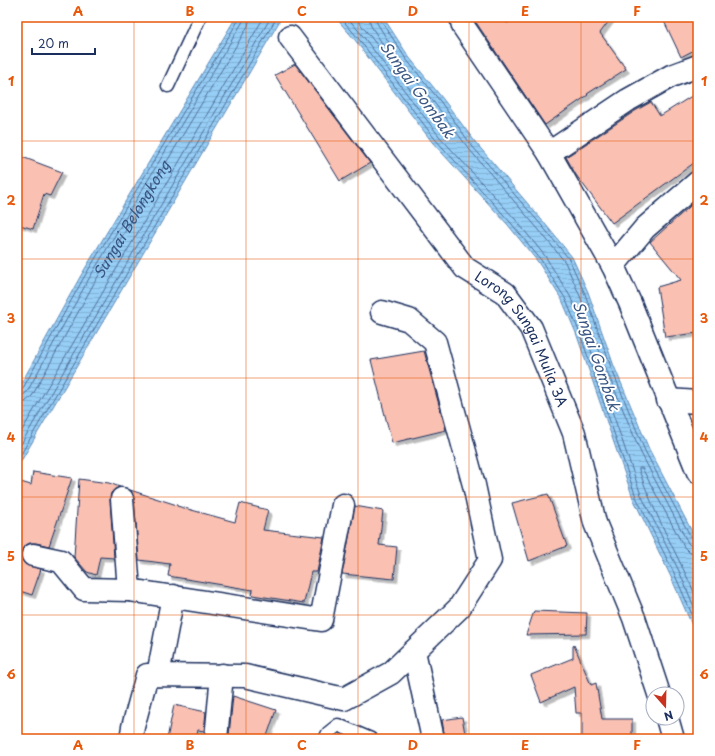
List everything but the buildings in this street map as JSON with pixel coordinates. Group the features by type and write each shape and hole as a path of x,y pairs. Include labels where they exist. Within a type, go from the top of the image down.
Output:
{"street":[{"path":"461,17 464,26 549,153 613,266 630,303 698,472"},
{"name":"Lorong Sungai Mulia 3A","path":"290,37 465,268 505,293 531,328 574,433 595,523 634,618 656,686"},
{"path":"549,153 628,100 671,76 698,66"},
{"path":"613,266 645,228 698,182"},
{"path":"152,675 245,676 344,699 391,673 458,608 490,560 474,485 434,342 409,320 382,312"},
{"path":"668,400 698,402"},
{"path":"122,499 129,590"},
{"path":"33,555 61,561 84,589 129,590 321,620 343,504"},
{"path":"131,739 133,727 152,675 173,596"},
{"path":"414,650 434,739"},
{"path":"216,739 222,675"},
{"path":"669,726 673,739"}],"lane":[{"path":"168,86 200,17"},
{"path":"325,739 328,733 338,725 371,739"}],"water":[{"name":"Sungai Belongkong","path":"236,17 282,17 17,468 17,391 80,277"},
{"name":"Sungai Gombak","path":"335,17 383,17 409,57 476,143 572,257 588,292 614,366 649,449 698,543 698,639 670,575 633,498 576,333 562,300 538,262 508,225 432,142 355,40"}]}
